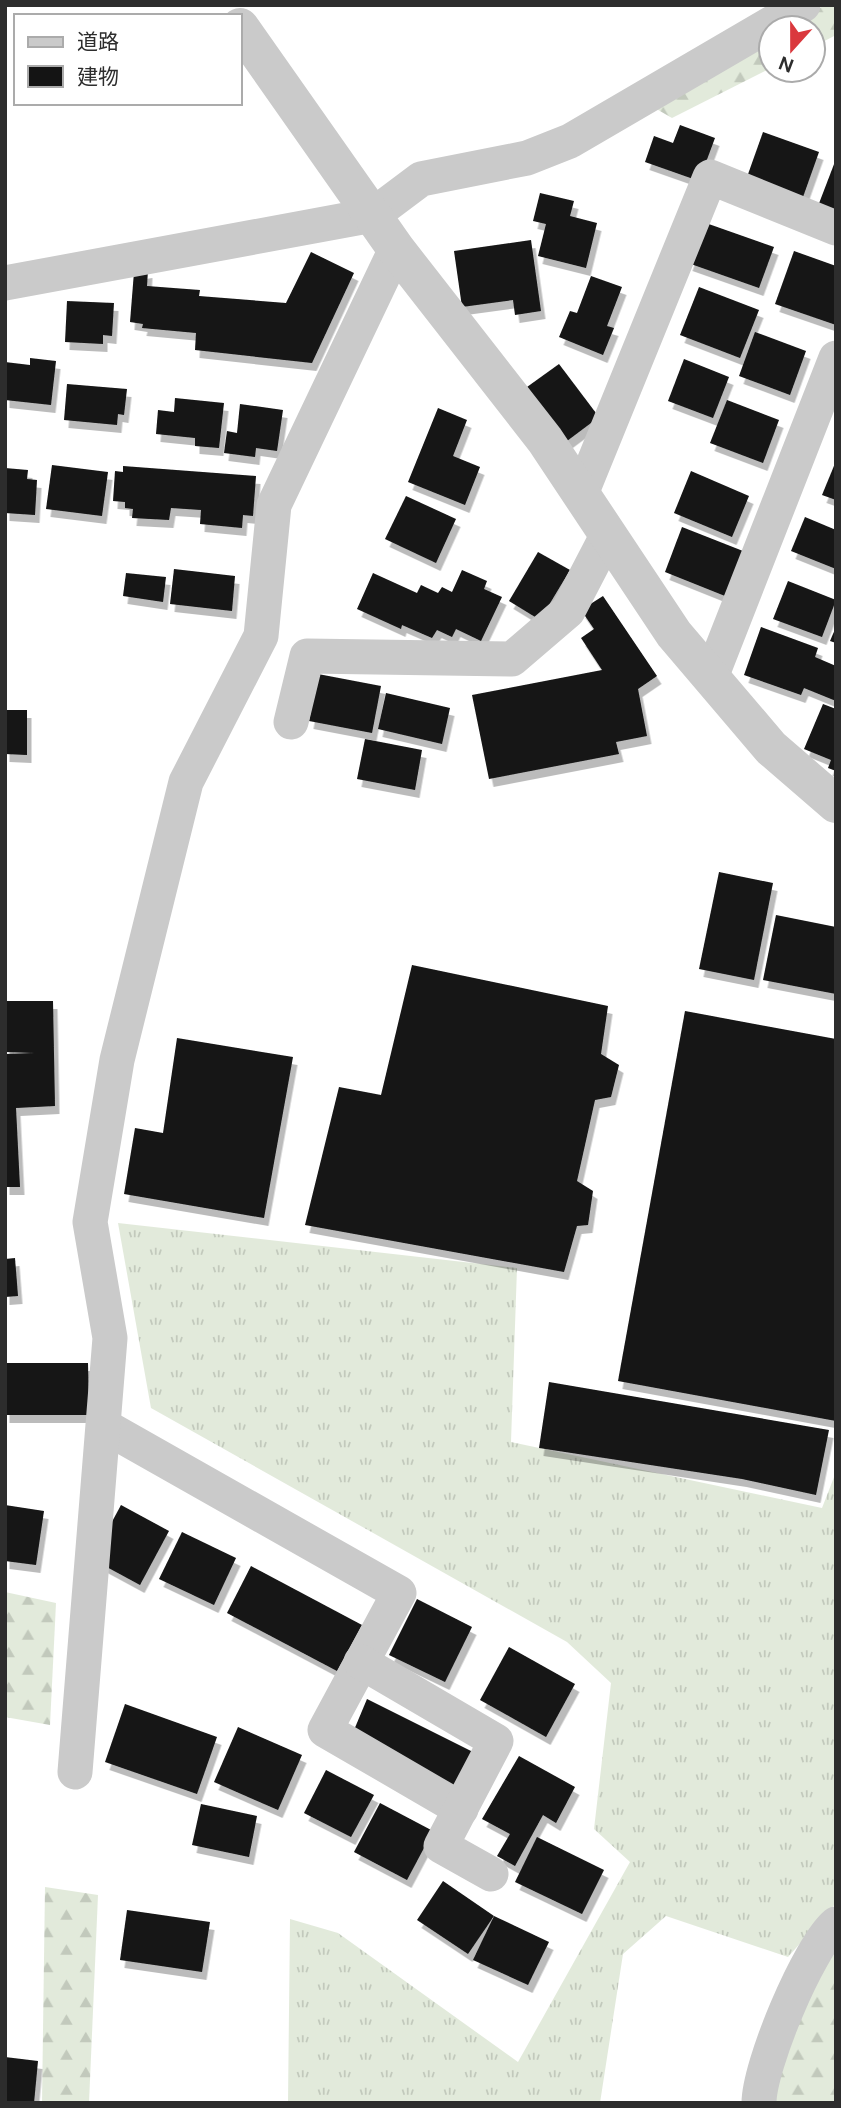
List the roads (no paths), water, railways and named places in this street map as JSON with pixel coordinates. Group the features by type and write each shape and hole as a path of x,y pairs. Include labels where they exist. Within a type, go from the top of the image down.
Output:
{"street":[{"path":"5,282 373,215 421,179 527,158 570,141 803,5"},
{"path":"242,30 396,249 545,440 674,634 771,748 836,804"},
{"path":"581,494 710,177 836,228"},
{"path":"75,1772 110,1338 90,1223 117,1060 186,782 261,636 274,505 396,249"},
{"path":"710,677 836,358"},
{"path":"291,722 307,656 512,659 568,611 608,534"},
{"path":"104,1426 399,1593 325,1730 461,1809"},
{"path":"361,1662 496,1741 441,1846 491,1874"},
{"path":"759,2103 759,2089 784,2017 824,1935 836,1924"}]}
